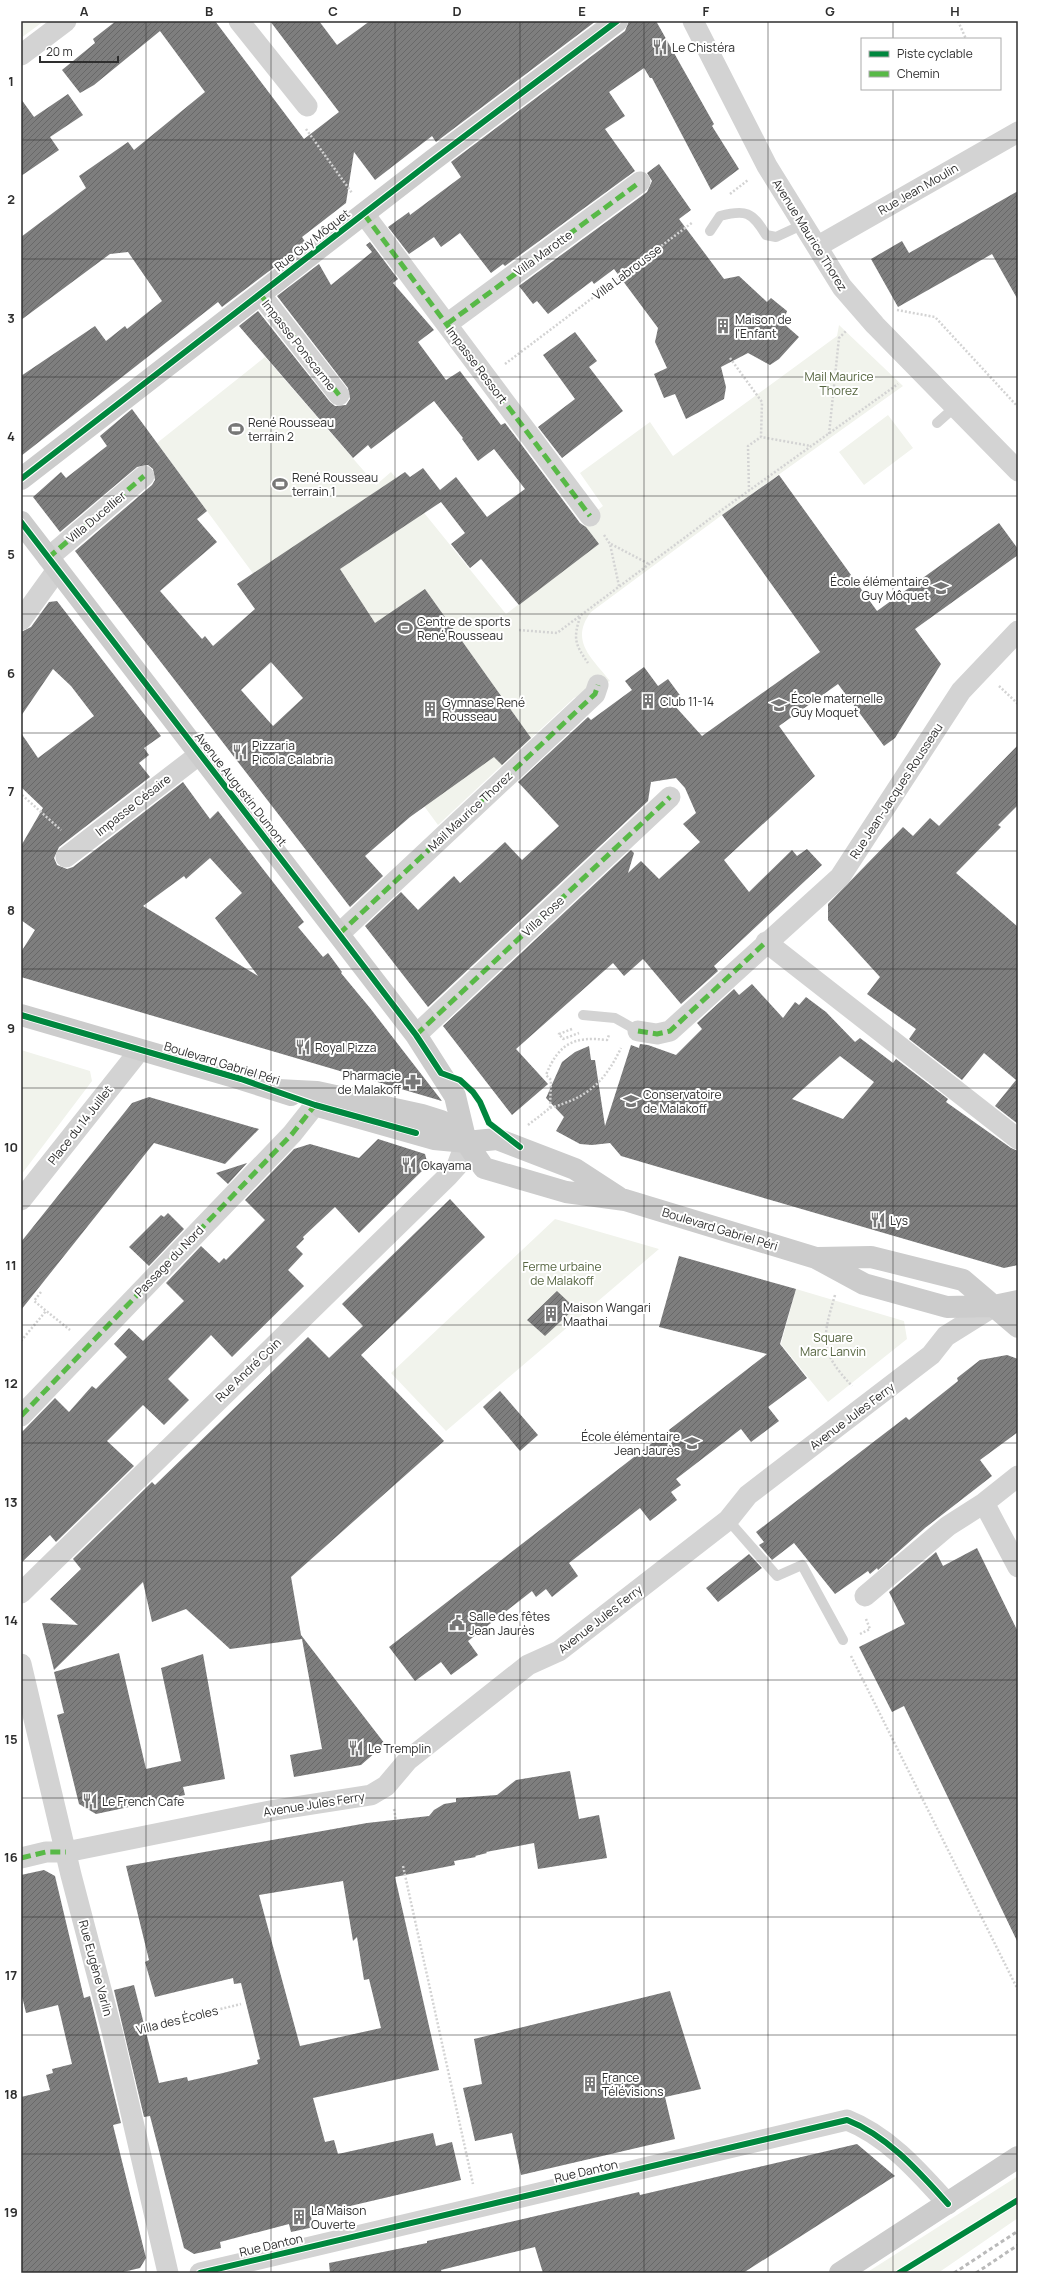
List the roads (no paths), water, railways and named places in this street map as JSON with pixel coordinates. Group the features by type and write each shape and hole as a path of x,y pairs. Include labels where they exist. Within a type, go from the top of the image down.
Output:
{"main road":[{"name":"Rue Guy Môquet","path":"21,479 260,294 360,205 617,21"},
{"name":"Avenue Augustin Dumont","path":"21,522 416,1035 453,1091 466,1142"},
{"name":"Boulevard Gabriel Péri","path":"21,1014 277,1090 315,1105 434,1139 466,1142 497,1140 520,1147 575,1169 625,1200 816,1258 864,1284 947,1306 994,1306 1018,1301"},
{"path":"277,1090 317,1092 408,1111 441,1121 466,1142 484,1168 566,1192 625,1200"},
{"name":"Boulevard Gabriel Péri","path":"816,1258 871,1257 963,1280 1018,1327"},
{"path":"994,1306 1018,1290"},
{"path":"840,2273 1018,2157"}],"street":[{"path":"21,55 66,21"},
{"path":"239,21 307,106"},
{"name":"Avenue Maurice Thorez","path":"693,21 767,166 818,246 842,287 875,325 1018,471"},
{"name":"Rue Jean Moulin","path":"818,246 1018,132"},
{"name":"Villa Marotte","path":"447,324 640,182"},
{"name":"Impasse Ressort","path":"360,205 590,516"},
{"name":"Impasse Ponscarme","path":"260,294 339,395"},
{"name":"Villa Ducellier","path":"21,620 53,564 144,476"},
{"name":"Rue Jean-Jacques Rousseau","path":"638,1031 657,1034 670,1031 766,942 840,877 961,691 1018,630"},
{"name":"Mail Maurice Thorez","path":"339,934 595,694 598,685"},
{"name":"Impasse Césaire","path":"73,852 200,754"},
{"name":"Villa Rose","path":"416,1035 670,797"},
{"path":"766,942 1018,1139"},
{"name":"Place du 14 Juillet","path":"21,1200 140,1050"},
{"name":"Passage du Nord","path":"21,1416 292,1134 315,1105"},
{"name":"Rue André Coin","path":"21,1592 448,1176 457,1166 466,1142"},
{"name":"Avenue Jules Ferry","path":"21,1858 46,1852 66,1852 275,1810 371,1795 386,1786 408,1760 528,1666 559,1651 728,1520 748,1495 931,1355 946,1336 994,1306"},
{"path":"865,1596 948,1526 984,1502 1018,1476"},
{"path":"984,1502 1018,1567"},
{"name":"Rue Eugène Varlin","path":"21,1664 66,1852 113,2035 168,2273"},
{"name":"Rue Danton","path":"200,2273 847,2120 866,2128 912,2166 948,2204"}],"lane":[{"path":"710,231 720,216 739,211 756,219 766,235 776,236 804,224"},
{"path":"937,423 955,407"},
{"path":"583,1015 615,1018 638,1031"},
{"path":"728,1520 777,1576 802,1565 842,1640"}],"railway":[{"path":"954,2273 1018,2231"},
{"path":"976,2273 1018,2245"}],"place":[{"name":"Le Chistéra","path":"660,47"},
{"name":"Maison de l'Enfant","path":"723,326"},
{"name":"René Rousseau terrain 2","path":"236,429"},
{"name":"René Rousseau terrain 1","path":"280,484"},
{"name":"École élémentaire Guy Môquet","path":"941,588"},
{"name":"Centre de sports René Rousseau","path":"405,628"},
{"name":"Club 11-14","path":"648,701"},
{"name":"École maternelle Guy Moquet","path":"779,705"},
{"name":"Gymnase René Rousseau","path":"430,709"},
{"name":"Pizzaria Picola Calabria","path":"240,752"},
{"name":"Royal Pizza","path":"303,1047"},
{"name":"Pharmacie de Malakoff","path":"413,1082"},
{"name":"Conservatoire de Malakoff","path":"631,1101"},
{"name":"Okayama","path":"409,1165"},
{"name":"Lys","path":"878,1220"},
{"name":"Maison Wangari Maathai","path":"551,1314"},
{"name":"École élémentaire Jean Jaurès","path":"692,1443"},
{"name":"Salle des fêtes Jean Jaurès","path":"457,1623"},
{"name":"Le Tremplin","path":"356,1748"},
{"name":"Le French Cafe","path":"90,1801"},
{"name":"France Télévisions","path":"590,2084"},
{"name":"La Maison Ouverte","path":"299,2217"}],"park label":[{"name":"Ferme urbaine de Malakoff","path":"562,1273"},
{"name":"Square Marc Lanvin","path":"833,1344"}]}
